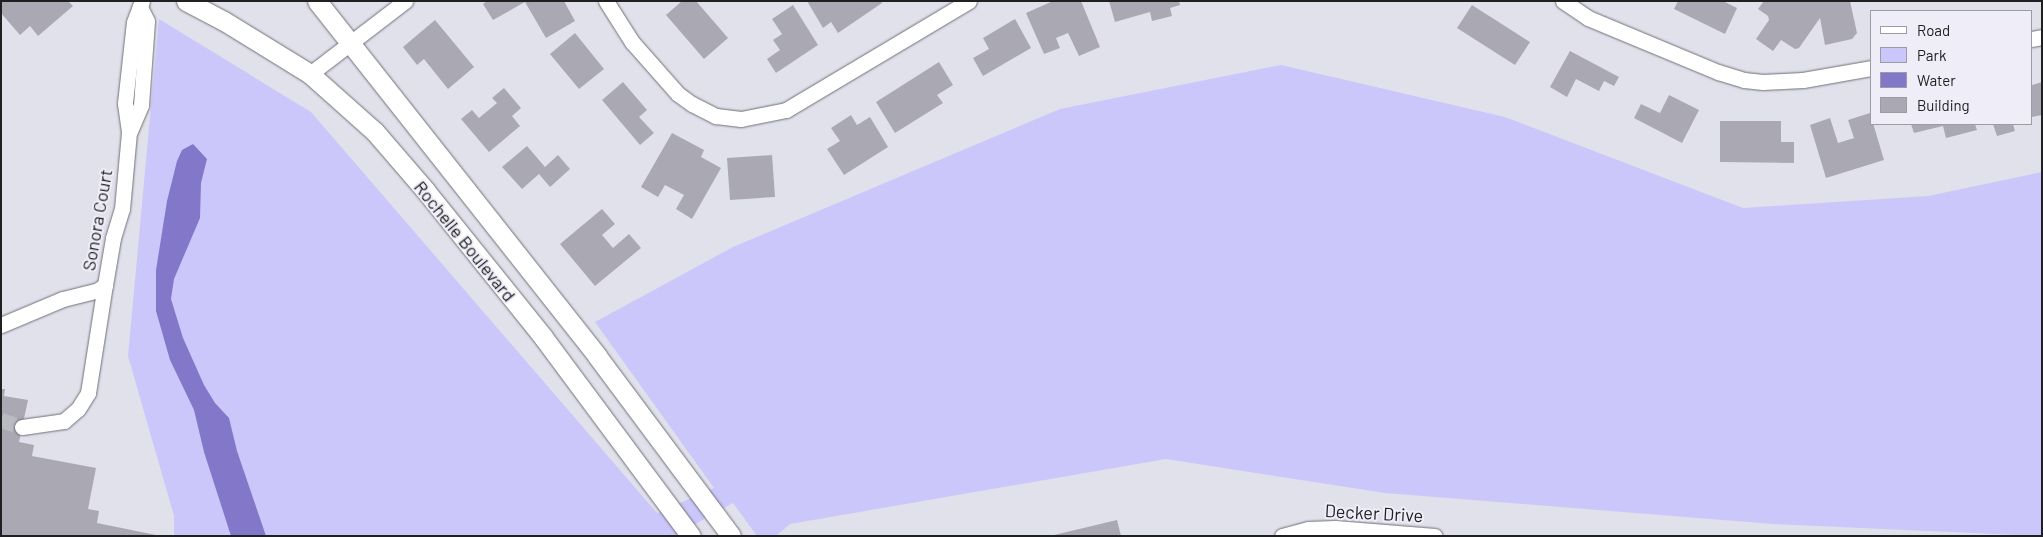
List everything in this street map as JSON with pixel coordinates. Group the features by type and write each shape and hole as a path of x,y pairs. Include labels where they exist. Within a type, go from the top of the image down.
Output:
{"main road":[{"name":"Rochelle Boulevard","path":"186,1 224,21 310,74 375,132 425,190 543,337 691,536"},
{"name":"Rochelle Boulevard","path":"317,1 597,356 731,536"}],"street":[{"path":"310,74 349,42 405,1"},
{"path":"606,1 632,42 678,94 692,104 716,116 741,119 786,110 969,1"},
{"path":"1563,1 1588,18 1718,72 1744,80 1763,82 1803,80 1870,68"},
{"name":"Sonora Court","path":"22,427 64,421 78,409 88,393 113,238 122,210 129,132 125,103 134,22 141,4"},
{"name":"Sonora Court","path":"1,325 63,299 98,290 105,285"},
{"name":"Decker Drive","path":"1282,536 1308,529 1335,528 1434,536"}],"green space":[{"path":"159,19 311,112 657,513 714,488 595,322 733,247 1060,109 1281,65 1505,117 1743,208 1928,196 2042,172 2042,536 1773,524 1385,493 1166,459 790,524 776,536 757,536 733,503 674,536 174,536 174,516 128,356"}],"water":[{"path":"193,144 207,159 201,183 200,218 174,279 171,299 183,338 204,385 215,403 229,418 237,451 266,536 231,536 204,452 194,410 170,360 156,311 156,270 167,201 177,161 182,150"}],"building":[{"path":"1,1 68,1 73,6 38,36 30,26 20,35 1,13"},
{"path":"487,1 564,1 575,21 546,38 525,2 493,20 483,4"},
{"path":"682,1 696,1 728,38 704,59 666,15"},
{"path":"807,1 881,1 882,3 838,33 831,22 823,28"},
{"path":"1053,1 1081,1 1100,47 1079,56 1068,33 1056,38 1060,48 1044,54 1026,13"},
{"path":"1109,1 1179,1 1180,5 1170,8 1172,16 1152,21 1150,12 1115,22"},
{"path":"1678,1 1723,1 1737,8 1725,34 1674,9"},
{"path":"1764,1 1850,1 1857,33 1852,39 1825,45 1820,18 1799,48 1795,49 1781,40 1773,51 1756,39 1769,20 1768,16 1758,9"},
{"path":"793,5 818,45 776,73 767,59 780,50 773,40 782,34 772,19"},
{"path":"1472,5 1530,42 1515,65 1457,28"},
{"path":"1015,19 1031,48 983,76 973,58 989,49 983,38"},
{"path":"435,20 474,67 448,89 424,59 417,65 403,47"},
{"path":"575,33 604,69 579,89 550,54"},
{"path":"1570,51 1619,77 1614,86 1604,81 1599,91 1576,79 1567,97 1550,87"},
{"path":"939,62 953,85 937,95 943,103 895,133 876,102"},
{"path":"623,82 647,110 639,117 654,133 640,145 602,100"},
{"path":"2042,82 2042,115 2033,117 2033,85"},
{"path":"504,88 521,108 512,116 520,126 489,152 461,119 472,110 479,118 497,103 492,98"},
{"path":"1669,95 1699,110 1682,143 1634,118 1641,104 1660,113"},
{"path":"1870,113 1870,125 1874,125 1884,160 1826,178 1810,125 1830,118 1838,143 1854,138 1848,120"},
{"path":"851,115 857,125 870,117 888,147 844,175 827,149 840,141 831,128"},
{"path":"1720,121 1781,121 1781,142 1794,142 1794,163 1720,162"},
{"path":"1911,125 1975,125 1977,130 1946,138 1943,126 1914,133"},
{"path":"1993,125 2013,125 2015,131 1997,136"},
{"path":"672,133 704,150 701,157 721,168 692,219 676,209 684,195 665,185 658,197 641,187"},
{"path":"527,146 545,167 558,155 570,169 550,187 539,174 522,189 502,167"},
{"path":"772,155 775,197 730,200 727,158"},
{"path":"602,209 615,224 602,235 613,248 629,234 641,248 595,286 560,244"},
{"path":"1,389 5,389 4,396 28,400 19,442 34,445 32,456 96,468 88,509 99,511 97,523 161,536 1,536"},
{"path":"1117,520 1121,536 1054,536 1054,535"}],"tunnel":[{"path":"1,420 22,427"}]}
